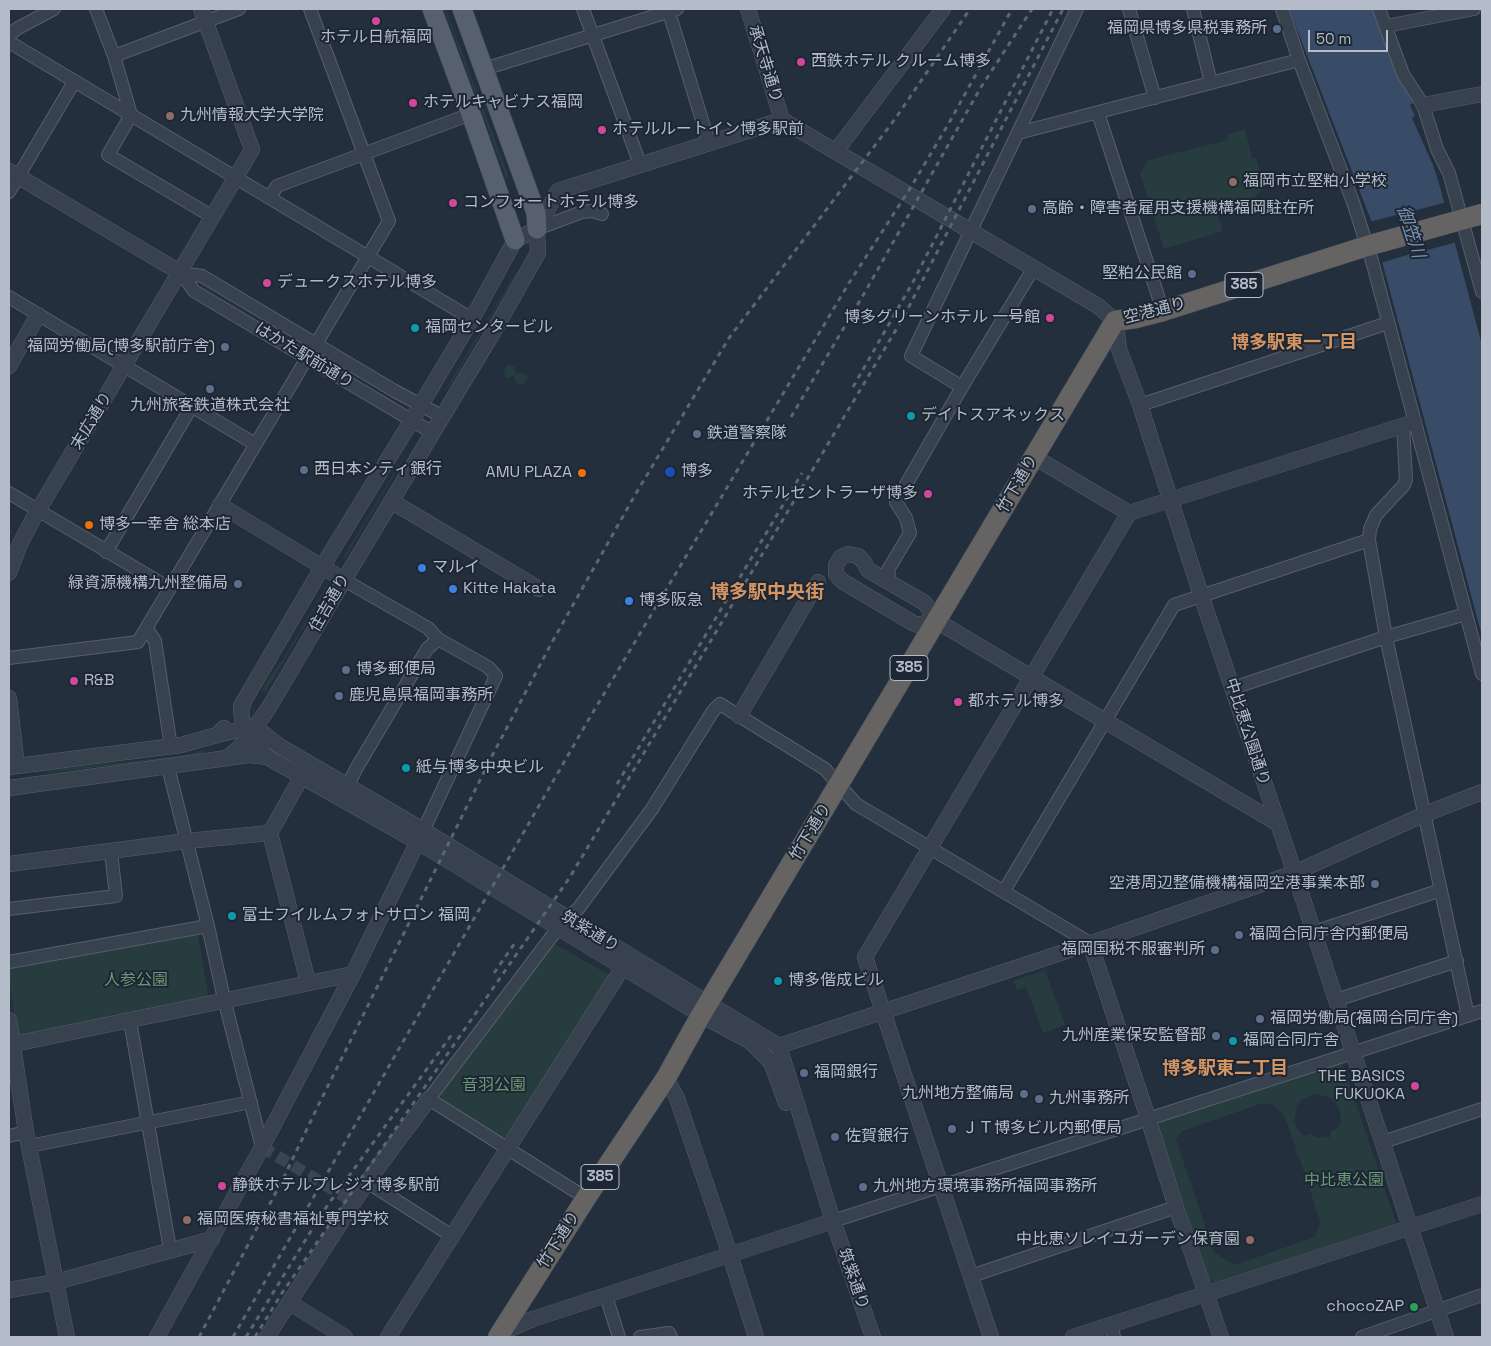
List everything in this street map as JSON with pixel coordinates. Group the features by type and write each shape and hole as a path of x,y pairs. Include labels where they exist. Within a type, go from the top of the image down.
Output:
{"highway":[{"name":"空港通り","path":"1115,321 1163,311 1369,245 1482,214"},
{"name":"竹下通り","path":"501,1335 586,1198 666,1078 705,1009 1115,321"}],"main road":[{"path":"432,9 471,114 514,240"},
{"path":"462,9 536,213 537,229"}],"street":[{"path":"9,35 18,28 54,9"},
{"path":"96,9 114,56 131,115 108,155 213,217"},
{"path":"114,56 203,15 239,9"},
{"path":"310,9 389,221 316,344"},
{"path":"583,9 640,164"},
{"name":"承天寺通り","path":"748,9 782,120"},
{"path":"836,151 930,16 943,9"},
{"path":"962,387 911,356 1077,9"},
{"path":"1128,9 1155,98"},
{"path":"1193,9 1211,83"},
{"path":"1282,9 1299,60 1369,245 1409,423 1482,674"},
{"path":"1379,9 1404,74 1423,105 1437,148 1449,173 1460,219 1482,292"},
{"path":"1386,26 1474,9"},
{"path":"484,70 671,10 709,143"},
{"name":"末広通り","path":"10,566 38,511 181,273 252,149 203,15"},
{"path":"9,42 472,319"},
{"path":"1018,133 1299,60"},
{"path":"9,192 13,174 74,82"},
{"path":"1423,105 1482,94"},
{"path":"1098,113 1163,311"},
{"path":"270,198 277,186 471,114"},
{"path":"537,229 558,191 782,120"},
{"name":"空港通り","path":"782,120 1098,306 1115,321"},
{"name":"はかた駅前通り","path":"13,174 181,273 206,278 443,417"},
{"path":"514,240 582,212 592,211 602,214"},
{"name":"住吉通り","path":"228,758 242,745 248,731 268,710 443,417 538,253 537,229"},
{"name":"住吉通り","path":"13,767 197,742 217,735 234,719 322,568 472,319 514,240"},
{"path":"890,583 888,570 910,533 906,518 896,502 962,387 1034,268"},
{"name":"はかた駅前通り","path":"181,273 194,291 433,433"},
{"path":"9,298 255,444"},
{"path":"9,366 38,315"},
{"name":"中比恵公園通り","path":"1115,321 1120,350 1140,405 1446,1337"},
{"path":"1140,405 1388,323"},
{"path":"9,658 138,642 307,358"},
{"path":"106,552 192,406"},
{"path":"991,1337 865,957 1129,513 1409,423"},
{"path":"1409,423 1406,479 1404,485 1376,514 1368,540 1386,637 1468,1016"},
{"path":"1034,457 1129,513"},
{"path":"9,493 169,588"},
{"path":"391,502 539,589"},
{"path":"157,1337 262,1147 353,974 496,676 488,667 438,640 428,628 322,568 220,505"},
{"path":"1004,891 1174,604 1368,540"},
{"path":"936,620 918,625 912,623 842,582 836,574 836,565 840,557 848,554 858,556 868,570 926,603 936,620 1277,823"},
{"path":"739,716 818,582"},
{"path":"1233,688 1386,637 1466,614"},
{"path":"147,629 155,641 171,747"},
{"path":"348,785 427,649 438,640"},
{"path":"9,698 13,767"},
{"path":"217,735 248,731 241,710 245,699"},
{"path":"267,1337 367,1182 563,923 578,909 652,809 713,712 720,704 825,769 852,801 1090,943 1220,1337"},
{"path":"268,710 264,730 274,742"},
{"name":"筑紫通り","path":"248,731 274,742 348,785 420,837"},
{"name":"筑紫通り","path":"248,731 267,757 420,837 705,1009 751,1042 771,1062 827,1218 833,1221"},
{"path":"9,788 249,755 267,757"},
{"path":"168,767 262,1147"},
{"path":"302,776 270,833 308,982"},
{"path":"779,1046 1294,873 1425,814 1482,792"},
{"path":"9,864 187,841 270,833"},
{"path":"9,909 116,896 111,852"},
{"path":"1314,932 1442,890"},
{"name":"筑紫通り","path":"563,923 623,967 779,1046 833,1221 873,1337"},
{"path":"9,962 208,926"},
{"path":"1336,1000 1457,961"},
{"path":"388,1337 623,967"},
{"path":"11,1044 353,974"},
{"path":"501,1335 533,1319 1353,1051 1482,1011"},
{"path":"9,1020 11,1044 28,1139 67,1337"},
{"path":"130,1020 170,1249"},
{"path":"666,1078 677,1098 756,1337"},
{"path":"429,1099 586,1198"},
{"path":"9,1136 28,1139 148,1122 251,1102"},
{"path":"1383,1142 1482,1109"},
{"path":"367,1182 452,1236"},
{"path":"1073,1337 1112,1331 1206,1294 1482,1204"},
{"path":"971,1276 1176,1207"},
{"path":"9,1290 56,1282 170,1249 212,1239"},
{"path":"606,1296 619,1337"},
{"path":"1362,1337 1482,1296"},
{"path":"290,1302 345,1337"},
{"path":"640,1337 670,1334 671,1337"}],"green space":[{"path":"444,9 446,9 509,177 506,178"},
{"path":"1245,129 1252,159 1256,158 1264,188 1240,211 1218,216 1223,231 1164,249 1140,174 1148,160 1228,140 1227,135"},
{"path":"516,272 449,388 447,387"},
{"path":"508,365 515,367 516,374 520,372 526,375 528,378 524,384 517,384 515,375 509,378 506,377 503,370"},
{"path":"404,456 345,559 343,558"},
{"path":"327,585 329,585 265,693 261,690 285,656"},
{"path":"204,750 205,752 182,757 48,773 47,770 181,756"},
{"name":"人参公園","path":"198,935 210,1004 18,1037 9,980 9,967"},
{"name":"音羽公園","path":"554,943 609,975 507,1136 502,1137 442,1099 441,1095"},
{"path":"1045,970 1065,1025 1043,1033 1026,987 1017,990 1013,981"},
{"name":"中比恵公園","path":"1342,1062 1396,1223 1214,1283 1209,1279 1158,1126 1161,1121","holes":["1314,1094 1329,1097 1339,1107 1341,1121 1338,1128 1331,1131 1328,1138 1323,1136 1319,1138 1310,1134 1304,1136 1294,1121 1297,1106 1301,1100","1263,1103 1274,1105 1285,1117 1296,1149 1295,1154 1299,1157 1305,1174 1303,1180 1308,1183 1320,1222 1315,1237 1234,1265 1214,1252 1176,1140 1182,1131"]}],"water":[{"name":"御笠川","path":"1289,9 1375,9 1399,76 1413,103 1410,105 1415,116 1412,118 1433,165 1440,187 1482,345 1482,636 1371,220"}],"pier":[{"path":"1447,202 1457,242 1424,251 1422,254 1414,253 1380,263 1369,222 1404,213 1406,210 1411,209 1413,211"}],"tunnel":[{"path":"262,1147 354,1202"}],"railway":[{"path":"199,1337 283,1179 492,756 551,644 635,495 729,338 895,119 970,9"},
{"path":"233,1337 586,724 849,283 911,187 1012,9"},
{"path":"791,417 865,292 981,87 1032,9"},
{"path":"853,387 913,282 1053,9"},
{"path":"255,1337 282,1293 570,877 903,318 1063,9"},
{"path":"617,784 802,473"},
{"path":"494,973 517,940"},
{"path":"246,1337 322,1213 453,1033"}],"place":[{"name":"ホテル日航福岡","path":"376,21"},
{"name":"福岡県博多県税事務所","path":"1277,29"},
{"name":"西鉄ホテル クルーム博多","path":"801,62"},
{"name":"ホテルキャビナス福岡","path":"413,103"},
{"name":"九州情報大学大学院","path":"170,116"},
{"name":"ホテルルートイン博多駅前","path":"602,130"},
{"name":"福岡市立堅粕小学校","path":"1233,182"},
{"name":"コンフォートホテル博多","path":"453,203"},
{"name":"高齢・障害者雇用支援機構福岡駐在所","path":"1032,209"},
{"name":"堅粕公民館","path":"1192,274"},
{"name":"デュークスホテル博多","path":"267,283"},
{"name":"博多グリーンホテル 一号館","path":"1050,318"},
{"name":"福岡センタービル","path":"415,328"},
{"name":"福岡労働局(博多駅前庁舎)","path":"225,347"},
{"name":"九州旅客鉄道株式会社","path":"210,389"},
{"name":"デイトスアネックス","path":"911,416"},
{"name":"鉄道警察隊","path":"697,434"},
{"name":"西日本シティ銀行","path":"304,470"},
{"name":"博多","path":"670,472"},
{"name":"AMU PLAZA","path":"582,473"},
{"name":"ホテルセントラーザ博多","path":"928,494"},
{"name":"博多一幸舎 総本店","path":"89,525"},
{"name":"マルイ","path":"422,568"},
{"name":"緑資源機構九州整備局","path":"238,584"},
{"name":"Kitte Hakata","path":"453,589"},
{"name":"博多阪急","path":"629,601"},
{"name":"博多郵便局","path":"346,670"},
{"name":"R&B","path":"74,681"},
{"name":"鹿児島県福岡事務所","path":"339,696"},
{"name":"都ホテル博多","path":"958,702"},
{"name":"紙与博多中央ビル","path":"406,768"},
{"name":"空港周辺整備機構福岡空港事業本部","path":"1375,884"},
{"name":"富士フイルムフォトサロン 福岡","path":"232,916"},
{"name":"福岡合同庁舎内郵便局","path":"1239,935"},
{"name":"福岡国税不服審判所","path":"1215,950"},
{"name":"博多偕成ビル","path":"778,981"},
{"name":"福岡労働局(福岡合同庁舎)","path":"1260,1019"},
{"name":"九州産業保安監督部","path":"1216,1036"},
{"name":"福岡合同庁舎","path":"1233,1041"},
{"name":"福岡銀行","path":"804,1073"},
{"name":"THE BASICS FUKUOKA","path":"1415,1086"},
{"name":"九州地方整備局","path":"1024,1094"},
{"name":"九州事務所","path":"1039,1099"},
{"name":"ＪＴ博多ビル内郵便局","path":"952,1129"},
{"name":"佐賀銀行","path":"835,1137"},
{"name":"静鉄ホテルプレジオ博多駅前","path":"222,1186"},
{"name":"九州地方環境事務所福岡事務所","path":"863,1187"},
{"name":"福岡医療秘書福祉専門学校","path":"187,1220"},
{"name":"中比恵ソレイユガーデン保育園","path":"1250,1240"},
{"name":"chocoZAP","path":"1414,1307"}],"district":[{"name":"博多駅東一丁目","path":"1294,343"},
{"name":"博多駅中央街","path":"767,593"},
{"name":"博多駅東二丁目","path":"1225,1069"}]}
